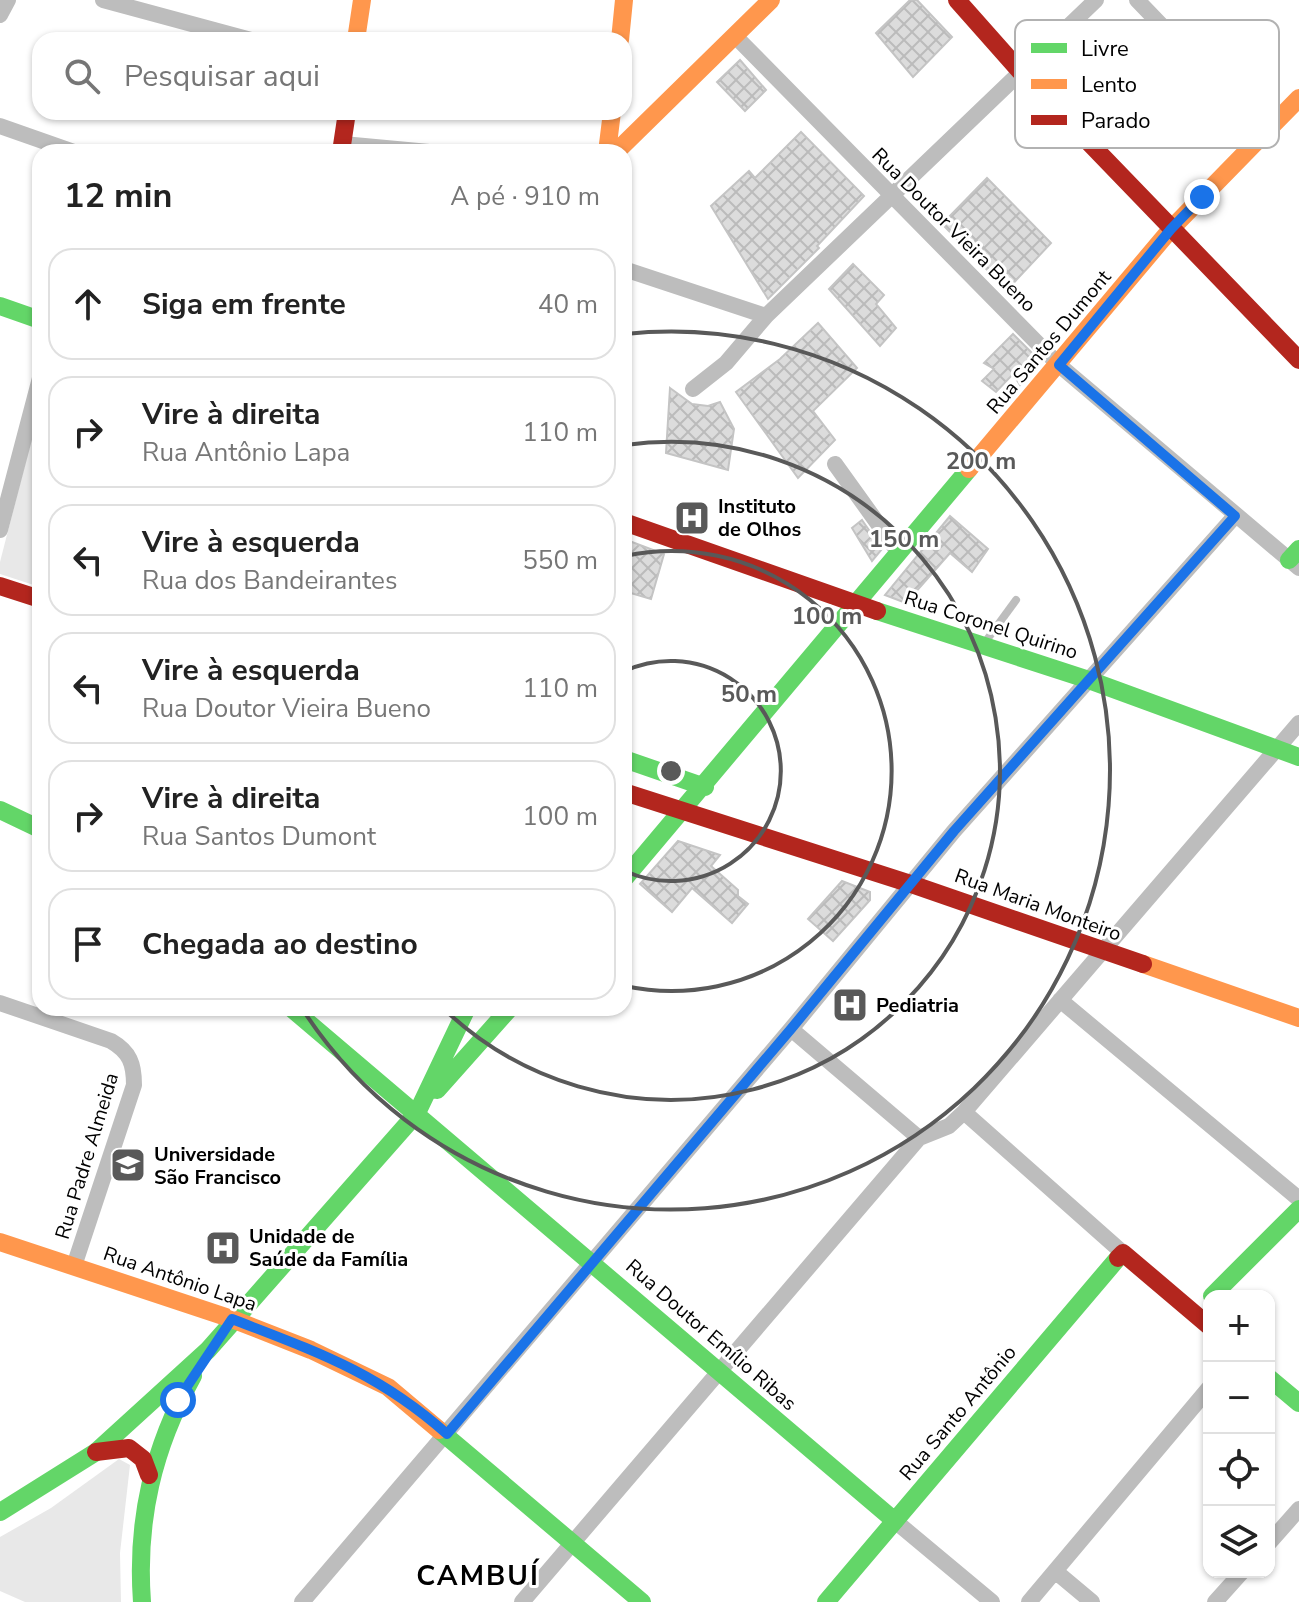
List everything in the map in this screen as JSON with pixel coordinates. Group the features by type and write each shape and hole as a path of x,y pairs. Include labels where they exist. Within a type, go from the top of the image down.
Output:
{"street":[{"path":"0,15 8,0"},
{"path":"103,0 221,32"},
{"path":"357,32 362,0"},
{"path":"621,32 624,0"},
{"path":"624,144 771,0"},
{"path":"957,0 1015,65"},
{"path":"1074,20 1096,0"},
{"path":"1137,0 1156,20"},
{"name":"Rua Doutor Vieira Bueno","path":"735,36 1059,365 1235,516 1296,559"},
{"path":"693,389 726,363 766,316 892,197 1015,74"},
{"name":"Rua Santos Dumont","path":"1279,117 1299,98"},
{"path":"343,144 346,120"},
{"path":"608,144 611,120"},
{"path":"0,126 51,144"},
{"path":"1094,148 1299,360"},
{"name":"Rua Santos Dumont","path":"632,870 705,787 1171,229 1249,148"},
{"path":"632,272 766,316"},
{"path":"0,306 32,317"},
{"path":"0,530 32,408"},
{"path":"835,464 899,553"},
{"path":"302,1602 1086,679 1235,516"},
{"name":"Rua Coronel Quirino","path":"632,525 857,604 1086,679 1299,757"},
{"path":"0,586 32,596"},
{"path":"522,1602 919,1138 949,1126 964,1112 1299,723"},
{"path":"632,762 705,787"},
{"name":"Rua Maria Monteiro","path":"632,795 911,884 1299,1018"},
{"path":"0,810 32,825"},
{"path":"1060,1000 1299,1199"},
{"name":"Rua Padre Almeida","path":"0,1003 32,1014"},
{"name":"Rua Padre Almeida","path":"38,1016 111,1041 123,1048 134,1068 134,1085 74,1266"},
{"name":"Rua Doutor Emílio Ribas","path":"301,1016 992,1602"},
{"path":"417,1113 463,1016"},
{"path":"142,1602 141,1530 149,1475 165,1427 208,1350 232,1319 503,1016"},
{"path":"791,1029 919,1138"},
{"path":"964,1112 1202,1320"},
{"path":"1219,1290 1299,1209"},
{"name":"Rua Antônio Lapa","path":"0,1242 232,1319 360,1371 411,1402 642,1602"},
{"name":"Rua Santo Antônio","path":"826,1602 1123,1253"},
{"path":"0,1512 96,1452 208,1350"},
{"path":"1275,1383 1299,1403"},
{"path":"1029,1602 1203,1395"},
{"path":"96,1452 129,1448 143,1459 149,1475"},
{"path":"1275,1536 1299,1509"},
{"path":"1055,1571 1092,1602"},
{"path":"1215,1602 1237,1578"}],"lane":[{"path":"983,645 1016,600"}],"shaded area":[{"path":"32,437 32,584 0,574 0,562"},
{"path":"119,1459 130,1465 120,1553 121,1602 25,1602 0,1591 0,1537 51,1508"}],"building":[{"path":"910,0 917,0 952,37 913,77 876,33"},
{"path":"740,60 766,90 745,111 717,82"},
{"path":"801,132 864,196 817,246 819,248 768,299 711,206 749,171 755,178"},
{"path":"987,178 1051,243 1007,290 942,224"},
{"path":"853,264 884,295 876,304 896,328 880,346 829,289"},
{"path":"818,323 857,368 813,411 835,440 798,478 736,392 780,359"},
{"path":"1013,334 1034,355 1036,366 1020,385 1013,374 996,392 982,381 994,369 984,363"},
{"path":"670,388 692,404 708,406 720,402 734,429 728,470 666,453"},
{"path":"950,516 988,549 972,572 950,553 906,603 885,595"},
{"path":"862,520 882,549 872,561 852,528"},
{"path":"632,542 664,554 651,599 632,593"},
{"path":"678,841 720,855 711,866 738,890 738,896 748,904 732,923 692,888 672,912 640,884"},
{"path":"842,881 870,892 870,900 833,941 808,919"}],"traffic: fast":[{"path":"0,306 32,317"},
{"path":"632,869 969,469"},
{"path":"1289,560 1299,549"},
{"path":"877,611 1086,679 1299,757"},
{"path":"632,762 705,787"},
{"path":"0,810 32,825"},
{"path":"300,1016 895,1521"},
{"path":"0,1512 96,1452 208,1350 417,1113 463,1016"},
{"path":"437,1090 503,1016"},
{"path":"1218,1290 1299,1209"},
{"path":"826,1602 1118,1258"},
{"path":"142,1602 142,1542 150,1485 167,1430 193,1376"},
{"path":"1275,1383 1299,1403"},
{"path":"439,1430 642,1602"}],"traffic: slow":[{"path":"357,32 362,0"},
{"path":"621,32 624,0"},
{"path":"624,144 771,0"},
{"path":"1279,118 1299,98"},
{"path":"608,144 611,120"},
{"path":"969,469 1171,229 1250,148"},
{"path":"1143,964 1299,1018"},
{"path":"0,1242 232,1319 311,1350 388,1387 439,1430"}],"traffic: jam":[{"path":"957,0 1015,65"},
{"path":"342,144 346,120"},
{"path":"1094,148 1299,360"},
{"path":"632,525 877,611"},
{"path":"0,586 32,596"},
{"path":"632,795 911,884 1143,964"},
{"path":"1118,1258 1123,1253 1203,1321"},
{"path":"96,1452 129,1448 143,1459 149,1475"}],"place":[{"name":"Instituto de Olhos","path":"692,518"},
{"name":"Pediatria","path":"850,1005"},
{"name":"Universidade São Francisco","path":"128,1165"},
{"name":"Unidade de Saúde da Família","path":"223,1248"}],"district":[{"name":"CAMBUÍ","path":"478,1576"}],"route":[{"path":"178,1400 208,1350 232,1319 360,1371 411,1402 447,1434 591,1260 791,1029 954,831 1086,679 1235,516 1059,365 1171,229 1202,197"}]}
